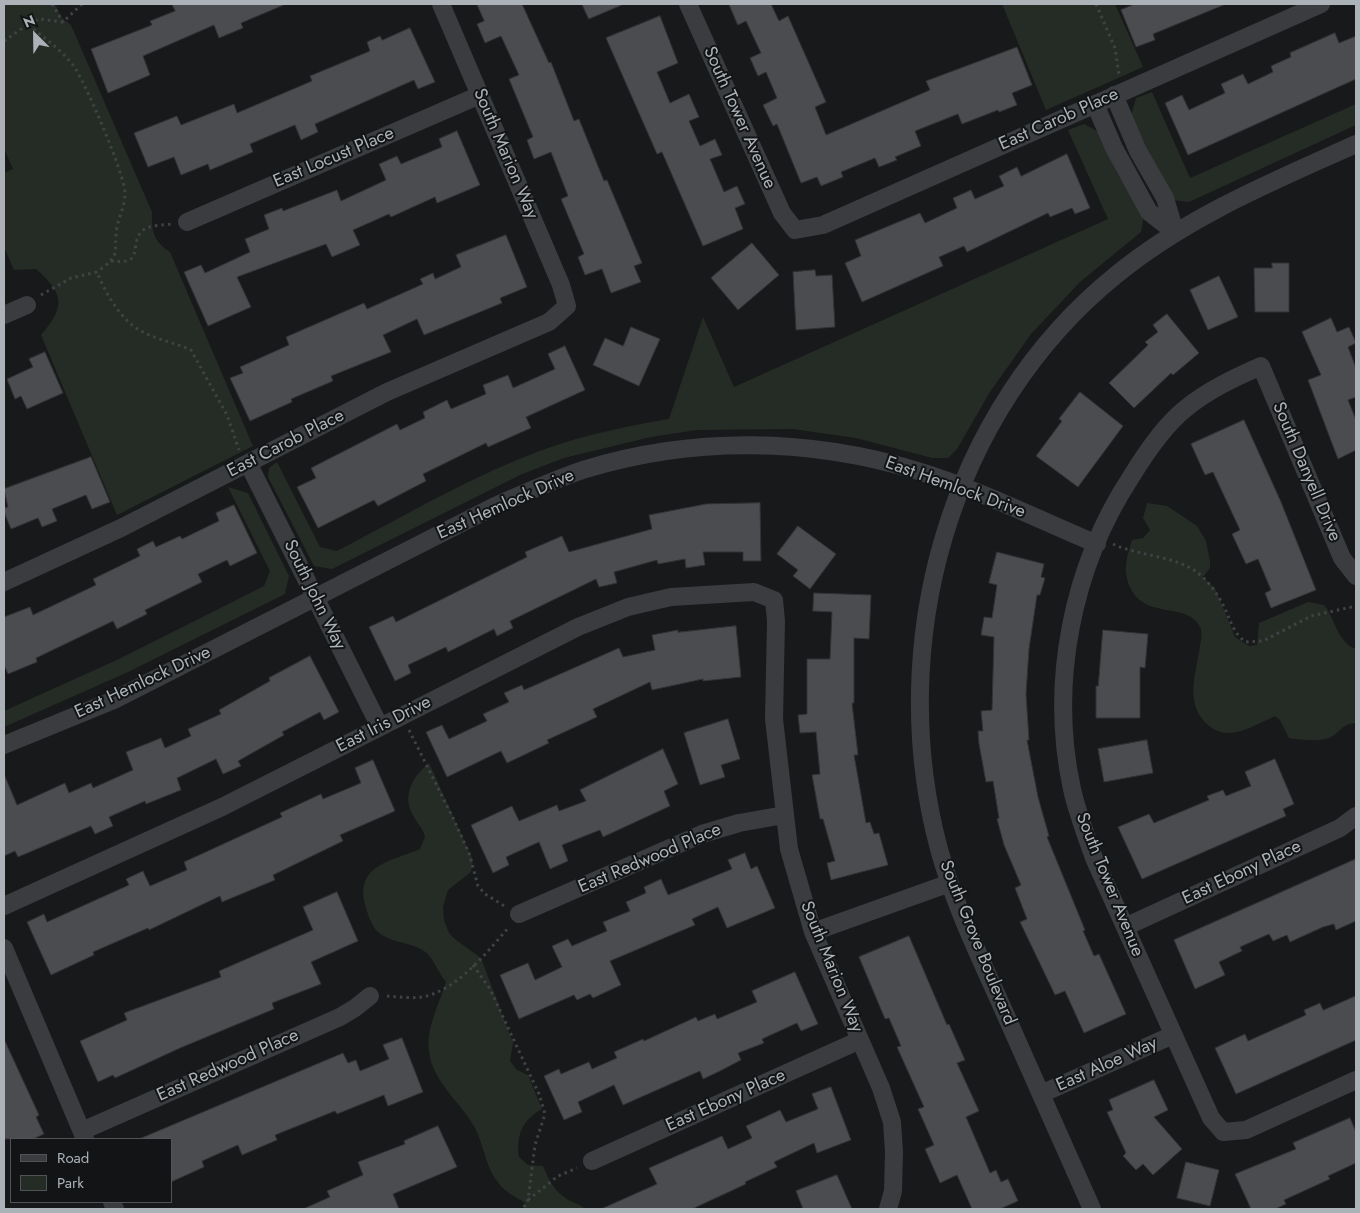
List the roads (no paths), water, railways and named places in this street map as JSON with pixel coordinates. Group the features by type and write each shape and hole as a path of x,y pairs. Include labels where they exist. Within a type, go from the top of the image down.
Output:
{"street":[{"name":"South Marion Way","path":"441,4 561,285 567,306"},
{"name":"South Tower Avenue","path":"688,4 782,214 795,230"},
{"name":"East Carob Place","path":"795,230 823,225 1321,4"},
{"path":"1118,94 1138,151 1165,198 1175,232"},
{"name":"East Locust Place","path":"187,222 480,95"},
{"path":"1095,104 1118,156 1150,212 1175,232"},
{"name":"South Grove Boulevard","path":"1092,1209 963,919 939,850 928,805 922,758 919,684 928,596 942,539 984,438 1009,395 1051,338 1088,299 1116,274 1175,232 1216,208 1356,144"},
{"path":"4,315 27,305"},
{"name":"East Carob Place","path":"4,582 61,557 419,377 550,322 567,306"},
{"name":"South Tower Avenue","path":"1260,366 1222,384 1184,410 1137,466 1116,499 1098,541 1074,609 1066,650 1063,693 1065,736 1072,788 1094,858 1211,1118 1223,1132 1246,1130 1356,1080"},
{"name":"South Danyell Drive","path":"1260,366 1342,558 1356,576"},
{"name":"East Hemlock Drive","path":"4,745 114,700 495,506 544,484 586,469 661,452 741,444 790,446 837,452 920,471 1098,541"},
{"name":"South John Way","path":"246,464 316,598 380,727"},
{"name":"East Iris Drive","path":"4,906 180,828 578,627 628,607 671,597 707,593 754,592 774,600"},
{"name":"South Marion Way","path":"774,600 776,621 774,719 789,849 813,932 881,1088 892,1122 894,1152 893,1191 888,1209"},
{"name":"East Redwood Place","path":"519,914 702,834 739,822 784,815"},
{"name":"East Ebony Place","path":"1125,927 1340,828 1356,816"},
{"path":"813,932 950,883"},
{"path":"4,948 84,1135"},
{"name":"East Redwood Place","path":"84,1135 340,1017 370,996"},
{"name":"East Aloe Way","path":"1041,1094 1173,1035"},
{"name":"East Ebony Place","path":"592,1161 860,1040"}]}
